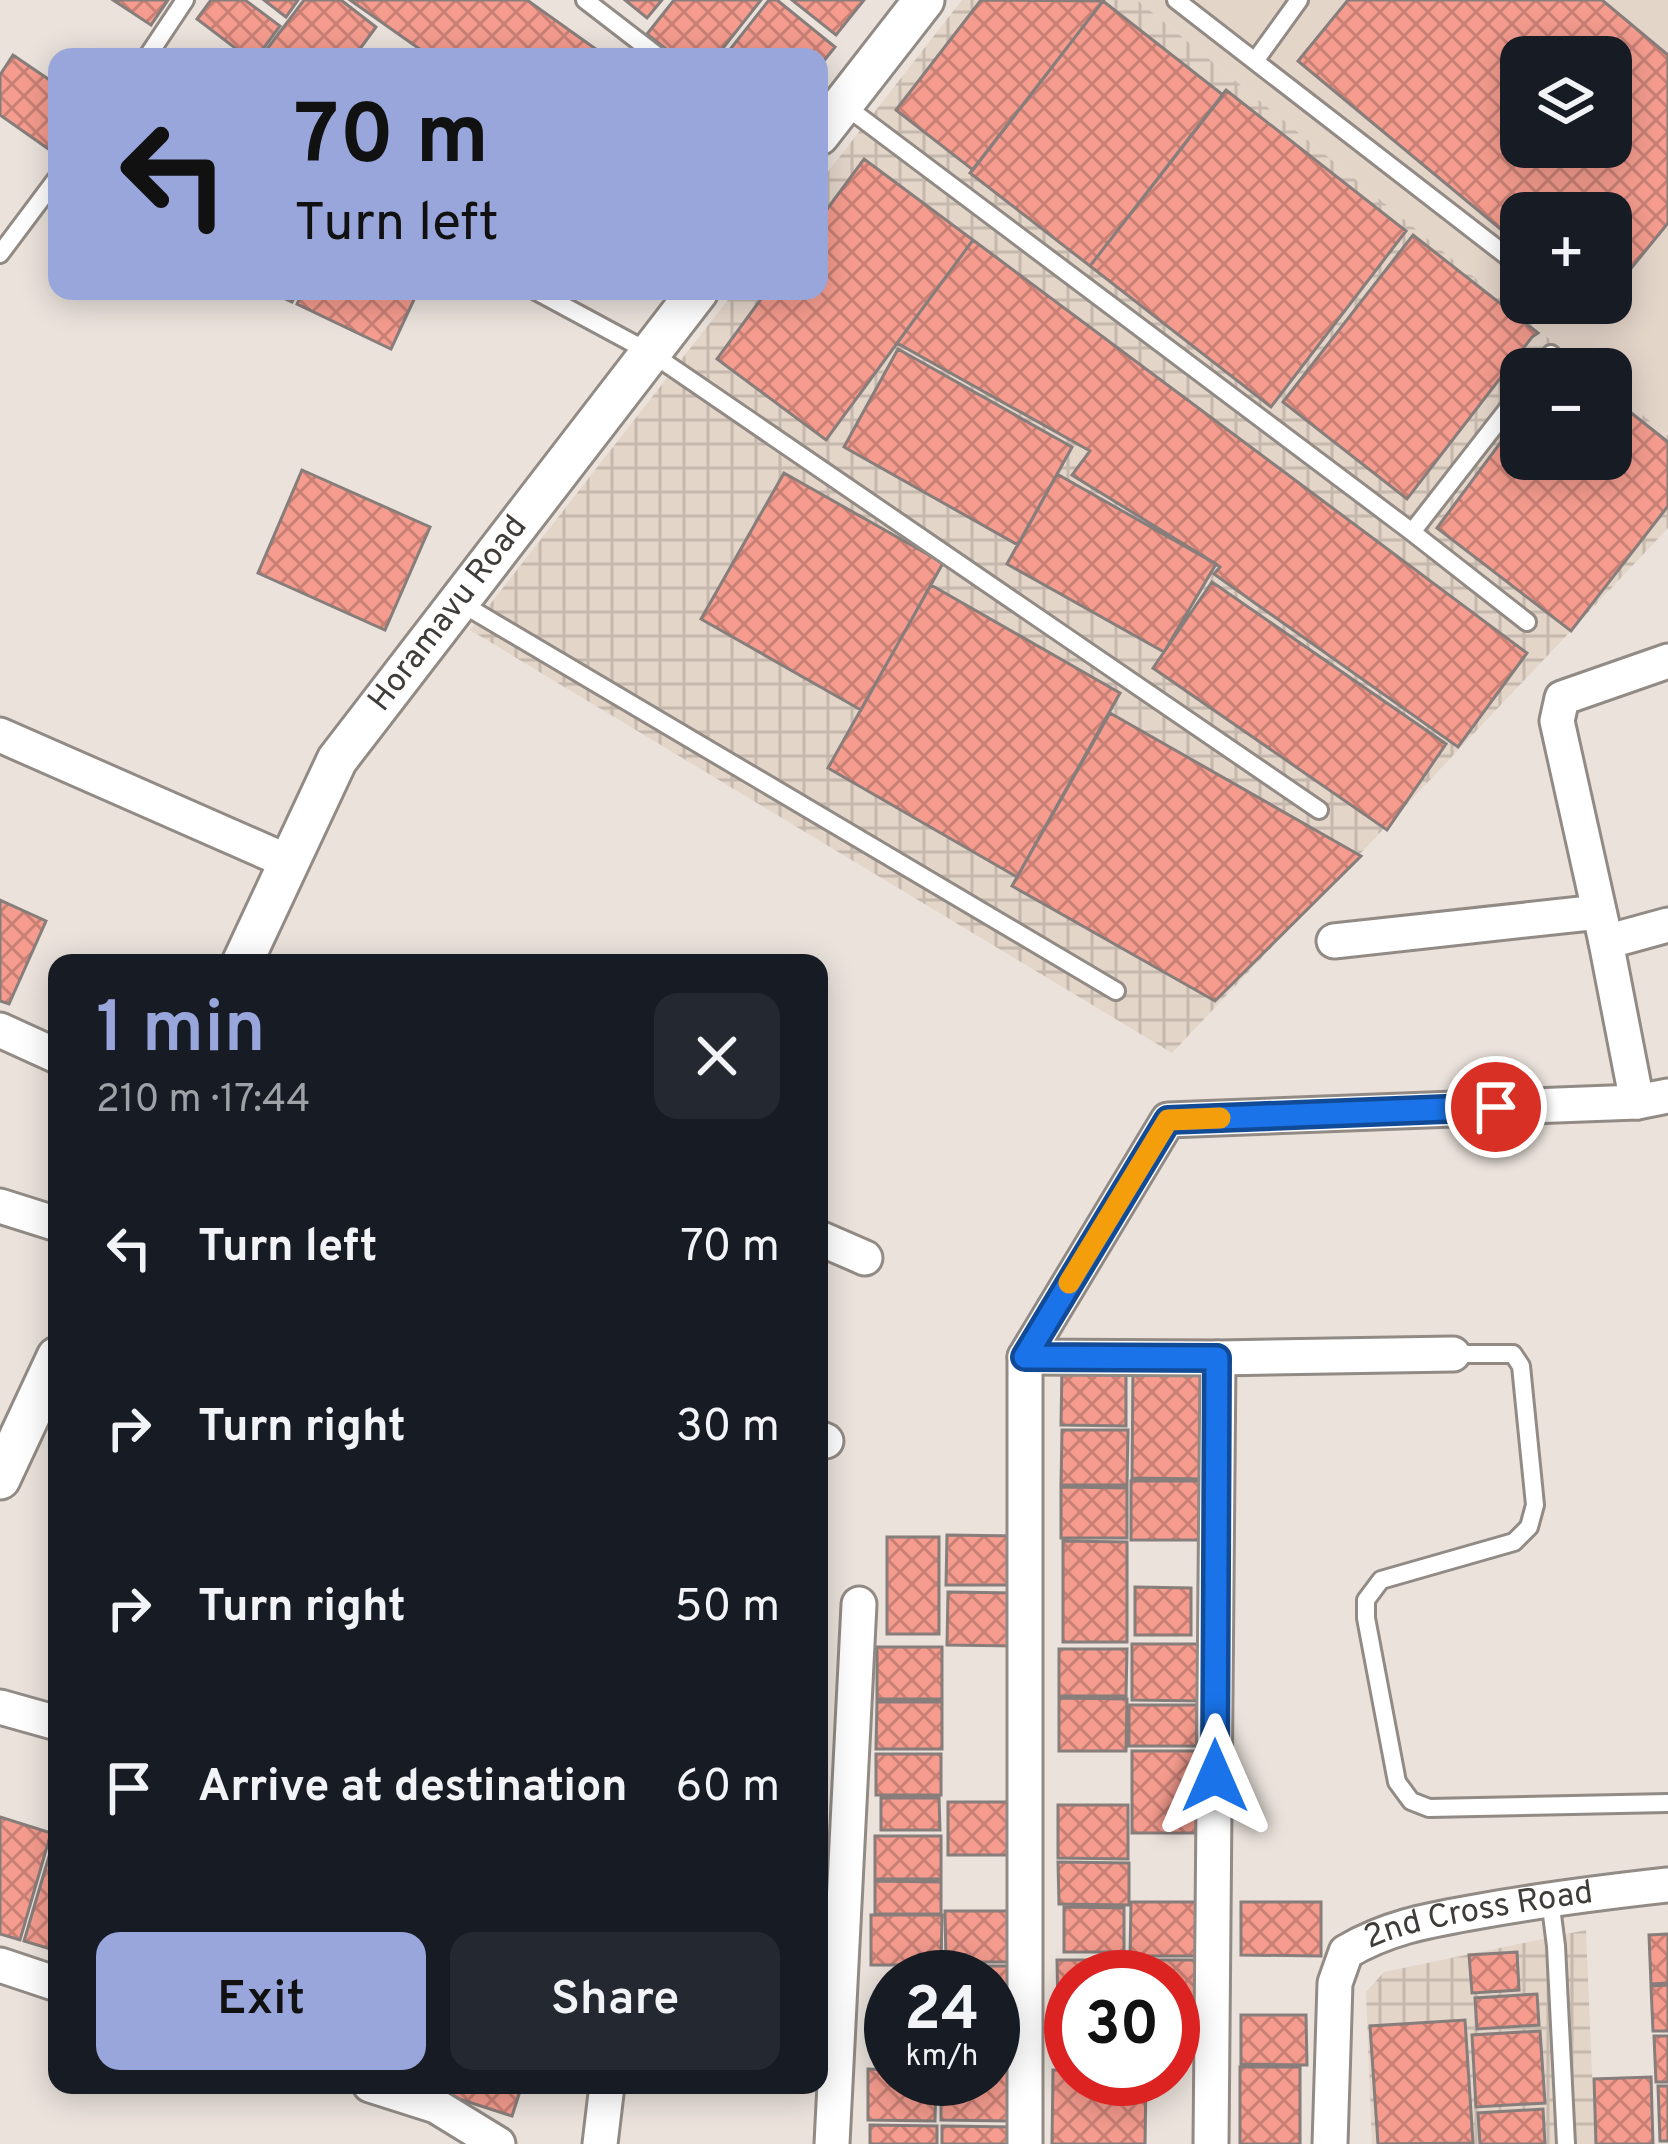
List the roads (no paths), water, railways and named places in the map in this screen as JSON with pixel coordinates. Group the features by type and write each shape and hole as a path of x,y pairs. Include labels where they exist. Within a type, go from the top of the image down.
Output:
{"street":[{"path":"831,120 924,0"},
{"name":"Horamavu Road","path":"246,954 337,760 691,300"},
{"path":"1025,2144 1025,1357 1168,1120 1653,1099 1602,927 1557,721 1562,698 1668,661"},
{"path":"0,735 289,862"},
{"path":"1334,941 1668,925"},
{"path":"0,1030 48,1052"},
{"path":"0,1206 48,1221"},
{"path":"828,1242 866,1258"},
{"path":"1025,1357 1454,1354"},
{"path":"1211,2144 1217,1358"},
{"path":"4,1462 48,1375"},
{"path":"832,2144 859,1604"},
{"path":"0,1707 48,1720"},
{"name":"2nd Cross Road","path":"1330,2144 1335,1983 1346,1952 1376,1934 1423,1922 1550,1899 1668,1885"},
{"path":"0,1965 48,1981"},
{"path":"398,2094 436,2106 498,2144"},
{"path":"600,2144 607,2094"}],"lane":[{"path":"153,48 185,0"},
{"path":"585,0 647,48"},
{"path":"1176,0 1500,251"},
{"path":"1255,61 1299,0"},
{"path":"831,120 1412,532 1527,622"},
{"path":"0,254 48,190"},
{"path":"553,300 651,353 1319,810"},
{"path":"1412,532 1500,419"},
{"path":"458,602 1117,991"},
{"path":"1454,1354 1513,1354 1521,1366 1535,1505 1529,1527 1514,1541 1381,1580 1366,1600 1397,1782 1411,1801 1430,1808 1668,1803"},
{"path":"1550,1899 1566,2144"}]}
